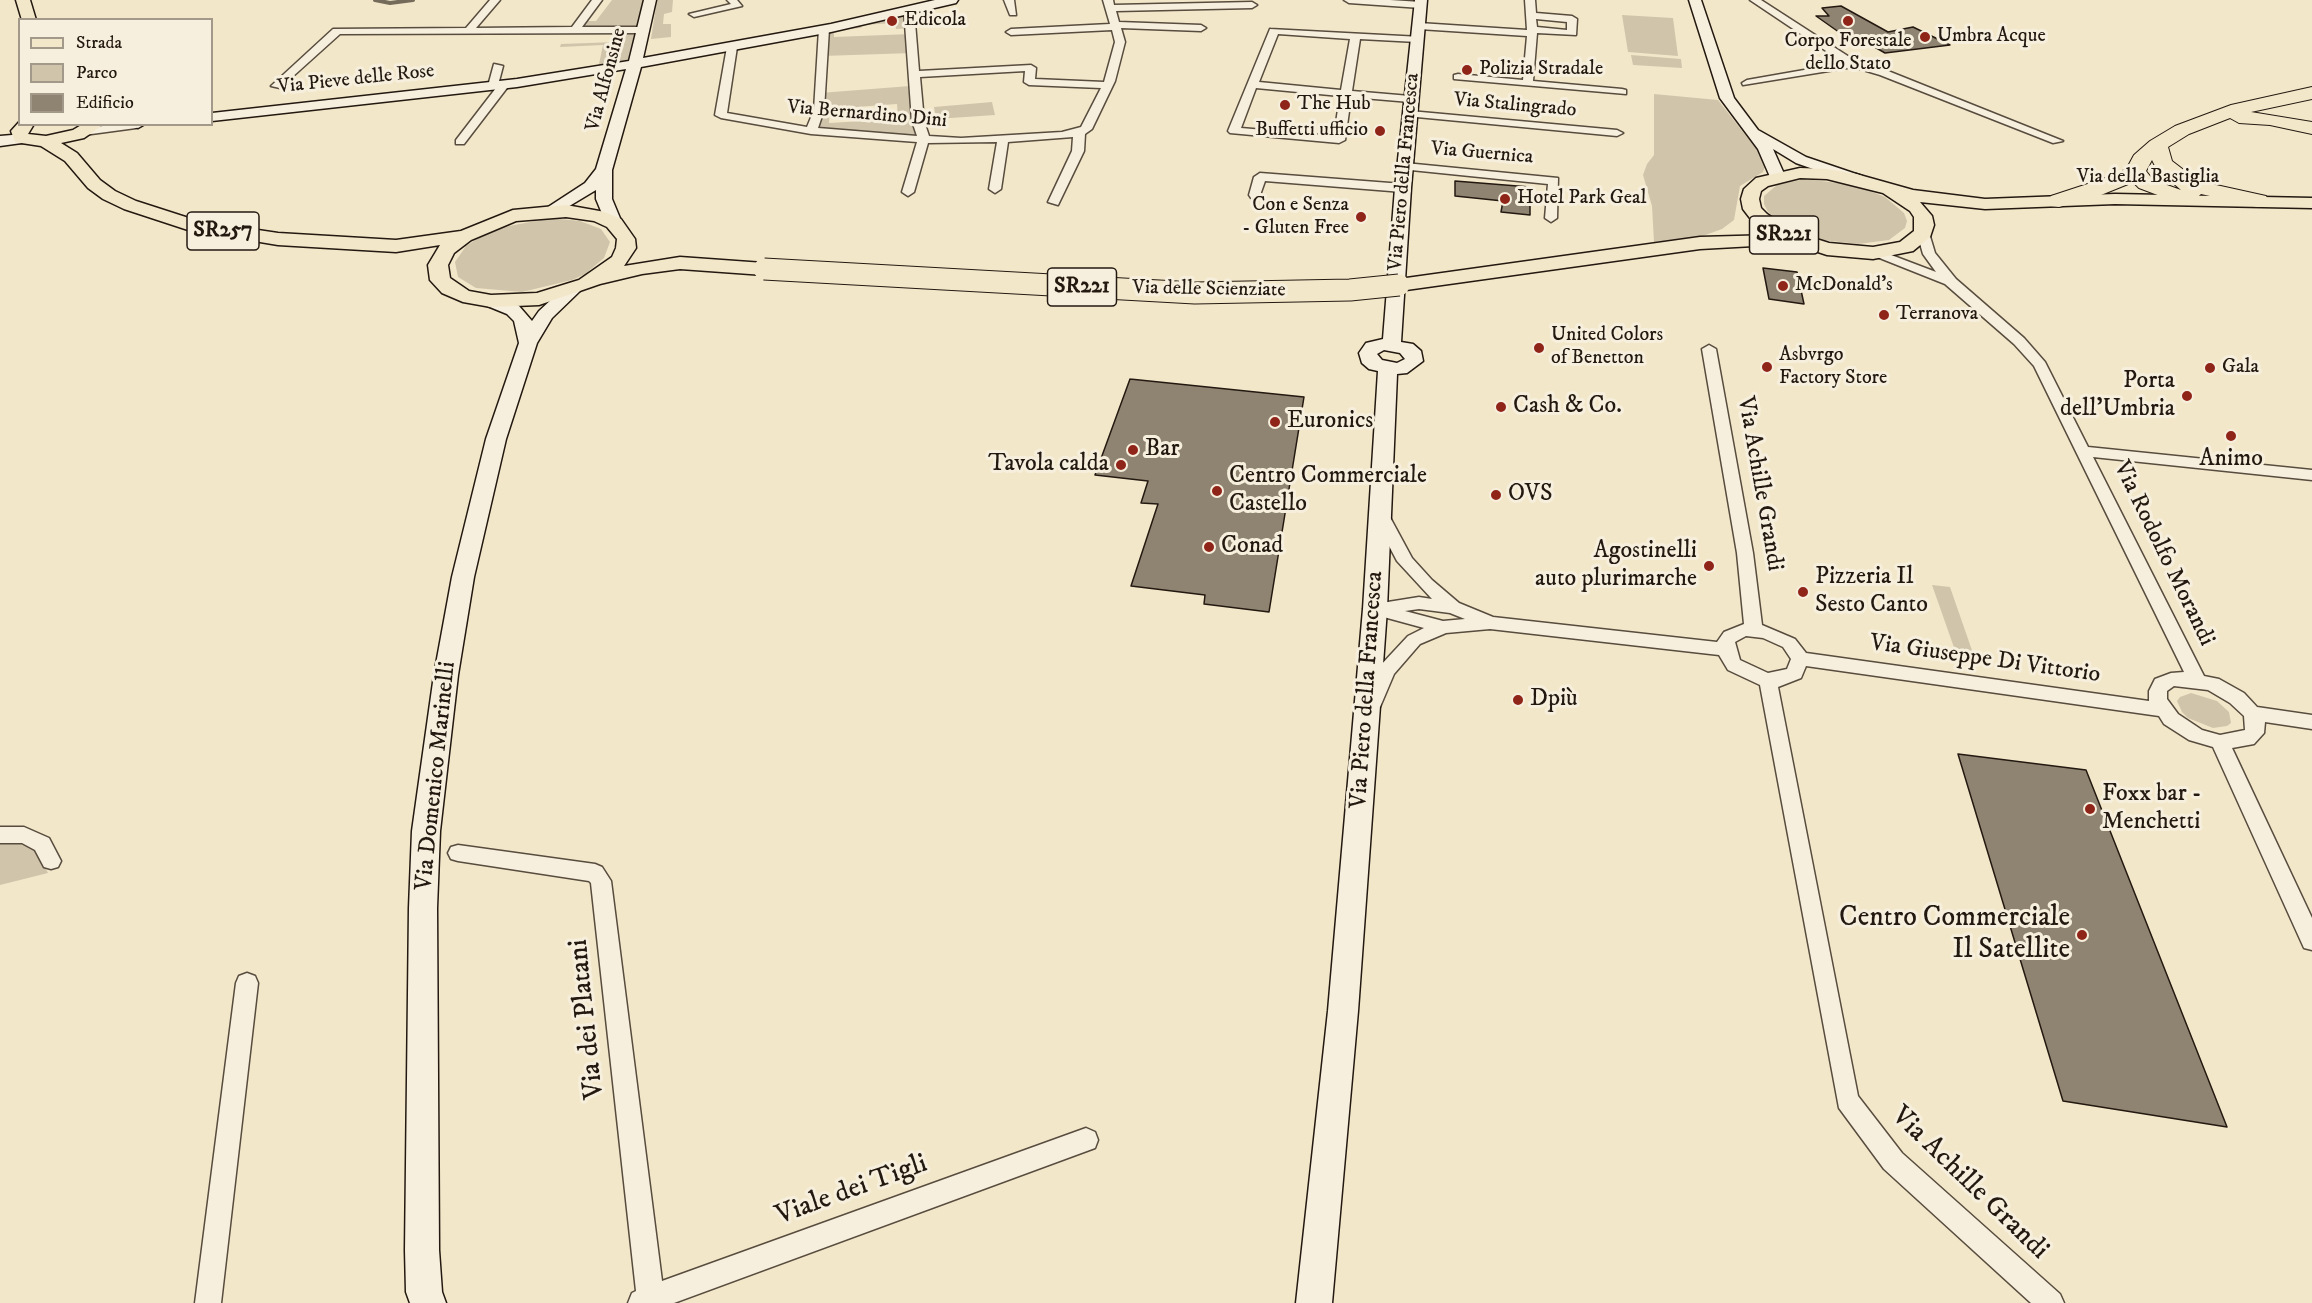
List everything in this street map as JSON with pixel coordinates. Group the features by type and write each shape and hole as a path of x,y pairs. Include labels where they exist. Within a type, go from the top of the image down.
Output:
{"highway":[{"path":"2059,201 2106,187 2136,171 2141,159 2157,145 2194,124 2238,109 2312,93"},
{"path":"2194,124 2246,117 2278,120 2312,128"},
{"path":"2157,145 2163,164 2187,193"},
{"path":"2136,171 2146,184 2187,193 2258,201"}],"main road":[{"path":"23,0 28,18"},
{"name":"Via Alfonsine","path":"618,226 604,199 604,170 652,0"},
{"name":"Via Pieve delle Rose","path":"213,117 499,85 732,47 952,0"},
{"path":"1695,0 1727,98 1767,152 1777,176"},
{"name":"Via Piero della Francesca","path":"1392,344 1403,188 1421,2"},
{"path":"1749,128 1791,155 1856,179"},
{"path":"46,141 86,130"},
{"path":"71,157 86,130"},
{"path":"0,140 23,132"},
{"name":"SR257","path":"23,132 46,141 71,157 94,184 109,195 130,206 195,226 278,239 396,246 464,236"},
{"name":"Via Alfonsine","path":"550,211 591,186 604,170"},
{"name":"SR221","path":"1800,173 1827,174 1856,179 1891,191 1916,207 1924,229 1906,247 1873,253 1827,249 1805,243 1771,227 1752,209 1750,199 1753,189 1762,182 1777,176 1800,173"},
{"name":"Via della Bastiglia","path":"1891,191 1985,204 2187,193"},
{"path":"2258,201 2312,202"},
{"name":"Via della Bastiglia","path":"1924,229 1944,215 1985,204"},
{"name":"Via delle Scienziate","path":"1700,243 1734,226 1752,209"},
{"name":"Via delle Scienziate","path":"464,236 497,221 550,211 581,212 618,226 662,256 680,263"},
{"path":"579,287 608,271 620,260 626,248 618,226"},
{"path":"438,265 446,250 464,236"},
{"name":"Via delle Scienziate","path":"438,265 440,280 449,290 463,296 491,302 538,299 640,268 680,263 1196,293 1269,293 1350,290 1669,249 1700,243 1754,240 1805,243"},
{"name":"SR257","path":"396,246 419,253 438,265"},
{"name":"Via Domenico Marinelli","path":"424,1299 423,975 426,831 446,675 463,577 496,440 528,342 545,315 579,287"},
{"path":"491,302 513,310 523,320 528,342"},
{"path":"1392,344 1406,348 1414,358 1405,368 1388,369 1372,363 1368,353 1378,345 1392,344"},
{"name":"Via Piero della Francesca","path":"1314,1303 1343,1011 1375,609 1388,369"}],"street":[{"path":"469,30 495,0"},
{"path":"575,30 597,0"},
{"path":"694,14 737,6 732,0"},
{"path":"1009,0 1013,14"},
{"path":"1349,0 1421,2"},
{"path":"1528,83 1532,32 1530,0"},
{"path":"1755,0 1853,64 2057,141"},
{"path":"1054,202 1078,151 1079,133 1086,129 1108,85 1120,42 1109,4 1252,5"},
{"path":"908,192 924,139 918,121 909,10"},
{"path":"1355,36 1339,140 1234,131 1274,31 1355,36 1418,33 1572,33 1572,20 1531,16"},
{"path":"1011,32 1116,26 1201,28"},
{"path":"811,131 819,110 824,29"},
{"path":"276,86 337,31 642,30"},
{"name":"Via Bernardino Dini","path":"732,47 721,115 811,131 924,139 1003,140 1079,133"},
{"path":"1747,83 1853,64"},
{"path":"460,142 499,85 498,66"},
{"path":"915,74 1031,68 1029,82 1108,85"},
{"path":"1458,77 1622,92"},
{"name":"Via Stalingrado","path":"1253,85 1345,93 1410,107 1617,133"},
{"path":"86,130 126,126"},
{"path":"995,189 1003,140"},
{"name":"Via Guernica","path":"1405,166 1554,181 1551,218"},
{"path":"1255,195 1260,177 1403,188"},
{"name":"Via Rodolfo Morandi","path":"1924,229 1928,250 1951,282 2019,341 2040,365 2197,680"},
{"name":"Via Rodolfo Morandi","path":"1873,253 1951,282"},
{"name":"Via Achille Grandi","path":"1709,349 1745,553 1754,630"},
{"name":"Via Rodolfo Morandi","path":"2084,451 2312,475"},
{"path":"1379,512 1405,561 1426,584 1453,607"},
{"path":"1375,609 1419,603 1453,607 1490,622"},
{"path":"1375,609 1443,627"},
{"path":"1366,718 1386,671 1414,640 1443,627 1490,622 1725,649"},
{"path":"1744,630 1754,630 1778,636 1796,651 1800,659 1799,667 1789,677 1768,680 1744,672 1728,657 1725,649 1730,636 1744,630"},
{"name":"Via Giuseppe Di Vittorio","path":"1800,659 2163,710"},
{"name":"Via Achille Grandi","path":"1768,680 1847,1100 1865,1127 1893,1161 2051,1303"},
{"path":"2171,680 2197,680 2226,691 2252,713 2256,724 2254,733 2247,739 2220,742 2182,728 2163,710 2158,700 2158,691 2162,684 2171,680"},
{"path":"2252,713 2312,722"},
{"path":"2220,742 2312,941"},
{"path":"0,835 24,835 42,844 51,861"},
{"name":"Via dei Platani","path":"458,853 595,873 601,880 647,1302"},
{"path":"208,1303 247,983"},
{"name":"Viale dei Tigli","path":"647,1302 1086,1140"}],"green space":[{"path":"612,0 650,0 635,63 598,69 603,45 560,47 561,44 616,42 622,30 575,30 580,21 596,21"},
{"path":"657,0 673,0 672,12 664,14 663,24 671,24 671,37 651,39"},
{"path":"909,10 910,28 896,29 895,23 862,25 861,28 834,30 834,37 911,34 913,53 822,56 824,29"},
{"path":"1622,15 1673,18 1678,56 1628,52"},
{"path":"1631,55 1681,59 1682,68 1633,65"},
{"path":"910,86 924,139 811,131 820,93","holes":["897,104 898,119 829,123 830,109"]},
{"path":"1654,94 1718,100 1761,155 1765,167 1763,172 1740,186 1734,220 1722,229 1700,237 1654,242 1652,206 1643,175 1654,155"},
{"path":"992,102 995,115 936,119 934,107"},
{"path":"1804,179 1855,185 1885,197 1904,213 1907,221 1905,228 1889,240 1858,244 1822,240 1789,228 1768,212 1764,204 1764,196 1777,185"},
{"path":"551,218 580,221 601,229 610,242 604,258 585,274 572,280 522,292 476,288 458,277 455,262 466,246 477,239 504,227"},
{"path":"1932,585 1950,587 1975,659 1957,656"},
{"path":"2191,693 2217,701 2229,712 2231,723 2227,726 2213,728 2188,718 2177,701 2180,697"},
{"path":"0,842 16,842 35,849 48,873 0,885"}],"building":[{"path":"1841,6 1888,32 1913,27 1950,45 1885,53 1852,34 1843,35 1816,16 1829,16 1822,8"},
{"name":"Hotel Park Geal","path":"1455,181 1530,187 1530,215 1501,212 1503,201 1455,196"},
{"name":"McDonald's","path":"1763,268 1797,272 1804,304 1769,299"},
{"name":"Centro Commerciale Castello","path":"1130,379 1304,397 1269,612 1204,604 1205,595 1131,586 1158,504 1141,503 1148,481 1095,475"},
{"name":"Centro Commerciale Il Satellite","path":"1958,754 2086,770 2227,1127 2063,1101"}],"waterway":[{"path":"375,0 390,3 413,0"}],"place":[{"name":"Edicola","path":"892,21"},
{"name":"Corpo Forestale dello Stato","path":"1848,21"},
{"name":"Umbra Acque","path":"1925,37"},
{"name":"Polizia Stradale","path":"1467,70"},
{"name":"The Hub","path":"1285,105"},
{"name":"Buffetti ufficio","path":"1380,131"},
{"name":"Hotel Park Geal","path":"1505,199"},
{"name":"Con e Senza - Gluten Free","path":"1361,217"},
{"name":"McDonald's","path":"1783,286"},
{"name":"Terranova","path":"1884,315"},
{"name":"United Colors of Benetton","path":"1539,348"},
{"name":"Asbvrgo Factory Store","path":"1767,367"},
{"name":"Gala","path":"2210,368"},
{"name":"Porta dell'Umbria","path":"2187,396"},
{"name":"Cash & Co.","path":"1501,407"},
{"name":"Euronics","path":"1275,422"},
{"name":"Animo","path":"2231,436"},
{"name":"Bar","path":"1133,450"},
{"name":"Tavola calda","path":"1121,465"},
{"name":"Centro Commerciale Castello","path":"1217,491"},
{"name":"OVS","path":"1496,495"},
{"name":"Conad","path":"1209,547"},
{"name":"Agostinelli auto plurimarche","path":"1709,566"},
{"name":"Pizzeria Il Sesto Canto","path":"1803,592"},
{"name":"Dpiù","path":"1518,700"},
{"name":"Foxx bar - Menchetti","path":"2090,809"},
{"name":"Centro Commerciale Il Satellite","path":"2082,935"}]}
